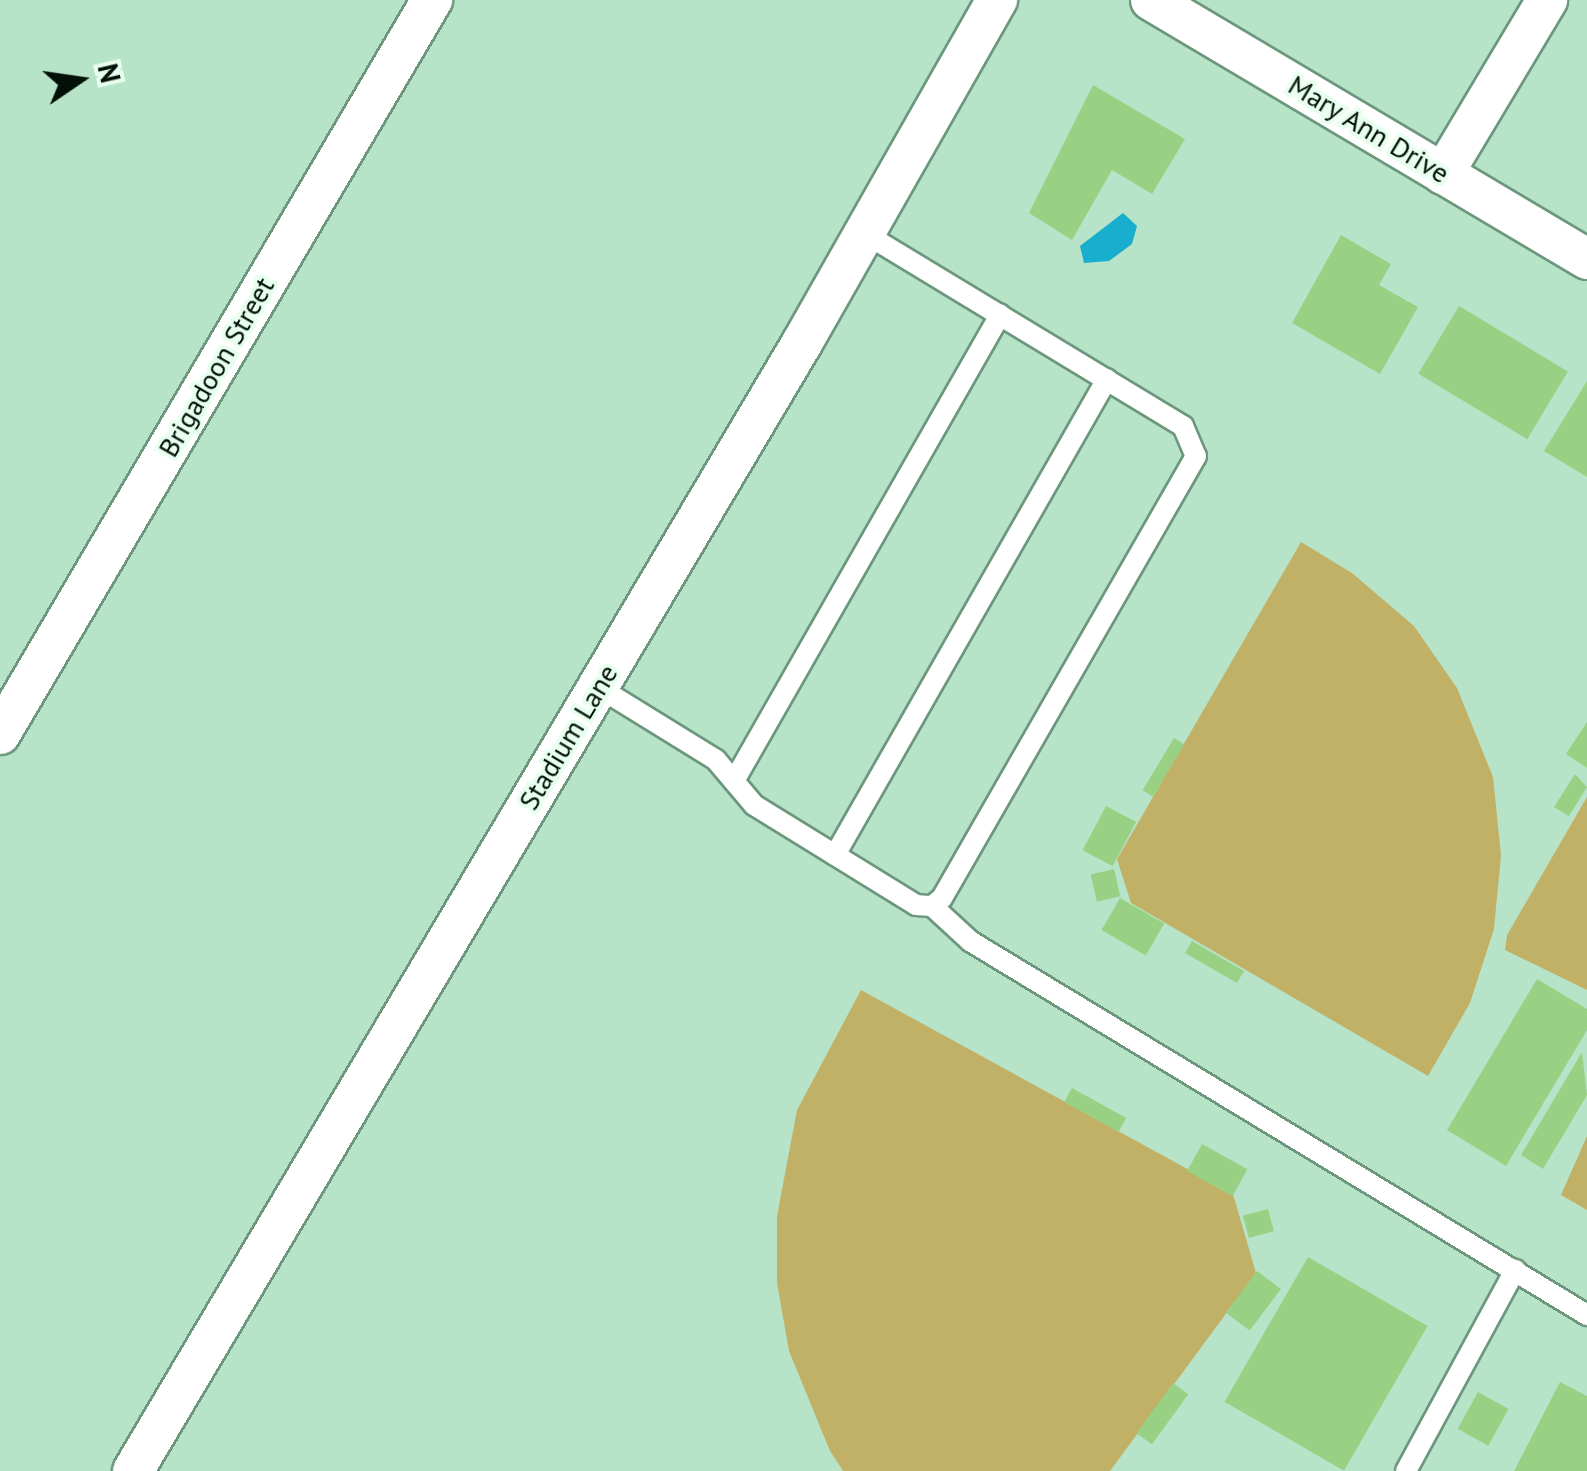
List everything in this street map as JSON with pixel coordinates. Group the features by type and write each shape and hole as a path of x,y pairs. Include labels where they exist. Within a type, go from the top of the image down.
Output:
{"street":[{"name":"Brigadoon Street","path":"0,734 432,0"},
{"name":"Stadium Lane","path":"135,1470 598,687 997,0"},
{"name":"Mary Ann Drive","path":"1151,0 1587,259"},
{"path":"1443,174 1547,0"}],"lane":[{"path":"864,233 1183,426 1196,456 942,898 932,906"},
{"path":"734,781 1000,315"},
{"path":"835,855 1107,379"},
{"path":"598,687 676,730 734,781 754,805 916,905 932,906 970,941 1587,1314"},
{"path":"1406,1471 1516,1270"}],"shaded area":[{"path":"1301,542 1352,573 1414,626 1457,688 1493,777 1501,855 1494,929 1470,1003 1428,1076 1131,903 1117,859"},
{"path":"1587,797 1587,990 1505,950 1507,935"},
{"path":"861,990 1233,1194 1256,1273 1110,1471 843,1471 830,1451 789,1351 777,1283 777,1216 797,1110"},
{"path":"1587,1136 1587,1210 1561,1195"}],"water":[{"path":"1123,213 1137,226 1132,244 1109,261 1084,263 1080,246"}],"building":[{"path":"1093,85 1185,139 1152,194 1112,170 1072,240 1029,213"},
{"path":"1341,235 1391,264 1379,285 1418,307 1380,374 1292,323"},
{"path":"1459,306 1568,371 1527,439 1418,374"},
{"path":"1587,381 1587,477 1544,451"},
{"path":"1587,722 1587,768 1566,754"},
{"path":"1174,738 1184,744 1153,796 1143,790"},
{"path":"1575,774 1587,787 1569,816 1554,807"},
{"path":"1106,806 1136,822 1113,866 1083,850"},
{"path":"1114,869 1120,896 1097,902 1091,874"},
{"path":"1120,898 1164,924 1146,956 1102,930"},
{"path":"1192,941 1244,971 1237,983 1185,953"},
{"path":"1537,979 1587,1009 1587,1030 1506,1166 1447,1130"},
{"path":"1582,1052 1587,1095 1543,1169 1521,1155"},
{"path":"1072,1088 1126,1118 1118,1132 1064,1102"},
{"path":"1202,1144 1247,1169 1232,1196 1187,1171"},
{"path":"1268,1209 1274,1231 1249,1238 1243,1216"},
{"path":"1308,1257 1428,1326 1344,1471 1224,1402"},
{"path":"1257,1271 1281,1289 1250,1331 1226,1313"},
{"path":"1560,1382 1587,1396 1587,1471 1514,1471"},
{"path":"1173,1383 1188,1394 1152,1444 1137,1433"},
{"path":"1478,1392 1509,1409 1488,1446 1458,1429"}]}
